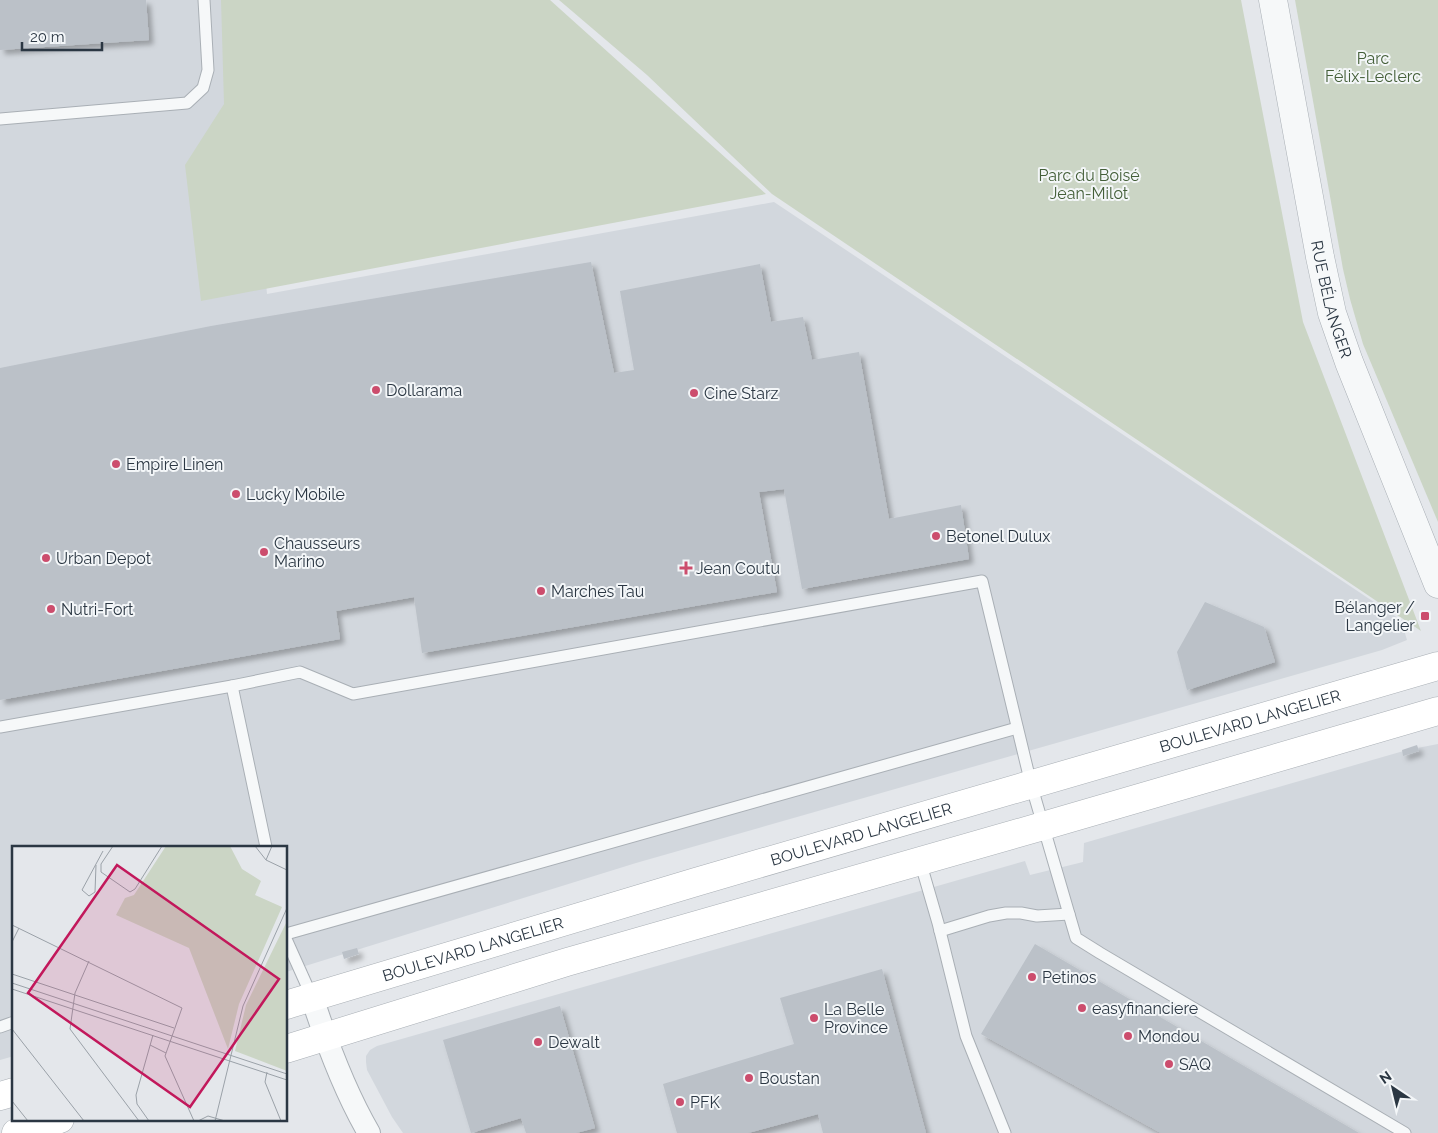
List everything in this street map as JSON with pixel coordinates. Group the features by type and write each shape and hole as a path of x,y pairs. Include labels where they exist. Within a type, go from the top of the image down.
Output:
{"main road":[{"name":"BOULEVARD LANGELIER","path":"288,1004 546,926 1438,666"},
{"path":"288,1048 576,960 1438,711"},
{"path":"16,1133 57,1120"}],"street":[{"name":"RUE BÉLANGER","path":"1273,0 1332,313 1349,362 1438,584"},
{"path":"312,997 325,1037 353,1105 368,1133"}],"lane":[{"path":"0,119 186,103 203,88 208,70 204,0"},
{"path":"0,727 232,686 300,672 353,694 982,581 1031,784 1076,938 1405,1133"},
{"path":"232,686 266,846"},
{"path":"288,933 1018,728"},
{"path":"920,860 966,1036 1005,1133"},
{"path":"940,931 1006,913 1037,916 1069,914"},
{"path":"288,943 312,997"},
{"path":"0,1027 12,1023"}],"shaded area":[{"path":"0,0 240,0 267,294 774,202 1401,620 1407,640 1382,650 636,863 288,971 288,846 12,846 12,1057 0,1060"},
{"path":"1438,744 1438,1133 403,1133 392,1117 367,1070 366,1056 370,1050 377,1046 1025,861 1030,875 1083,862 1084,843 1407,750"}],"green space":[{"path":"221,0 550,0 766,194 201,301 185,165 224,104"},
{"name":"Parc du Boisé Jean-Milot","path":"559,0 1241,0 1303,322 1421,631 772,194 647,75"},
{"name":"Parc Félix-Leclerc","path":"1295,0 1438,0 1438,522 1363,344 1350,299"}],"building":[{"path":"0,0 146,0 149,40 0,50"},
{"path":"591,262 614,373 634,370 620,291 760,264 771,322 803,317 812,360 859,352 889,519 961,505 969,559 802,589 784,489 759,492 777,592 422,653 414,597 336,611 340,639 0,700 0,368 211,326"},
{"path":"1205,602 1264,627 1275,662 1187,690 1177,652"},
{"path":"1417,745 1419,751 1403,756 1402,750"},
{"path":"1035,944 1359,1133 1161,1133 981,1034"},
{"path":"357,948 359,954 344,959 342,952"},
{"path":"882,969 926,1133 823,1133 818,1114 748,1133 677,1133 663,1084 794,1044 780,998"},
{"path":"560,1006 595,1128 576,1133 526,1133 521,1118 471,1133 443,1040"}],"place":[{"name":"Dollarama","path":"376,390"},
{"name":"Cine Starz","path":"694,393"},
{"name":"Empire Linen","path":"116,464"},
{"name":"Lucky Mobile","path":"236,494"},
{"name":"Betonel Dulux","path":"936,536"},
{"name":"Chausseurs Marino","path":"264,552"},
{"name":"Urban Depot","path":"46,558"},
{"name":"Jean Coutu","path":"686,568"},
{"name":"Marches Tau","path":"541,591"},
{"name":"Nutri-Fort","path":"51,609"},
{"name":"Bélanger / Langelier","path":"1425,616"},
{"name":"Petinos","path":"1032,977"},
{"name":"easyfinanciere","path":"1082,1008"},
{"name":"La Belle Province","path":"814,1018"},
{"name":"Mondou","path":"1128,1036"},
{"name":"Dewalt","path":"538,1042"},
{"name":"SAQ","path":"1169,1064"},
{"name":"Boustan","path":"749,1078"},
{"name":"PFK","path":"680,1102"}]}
